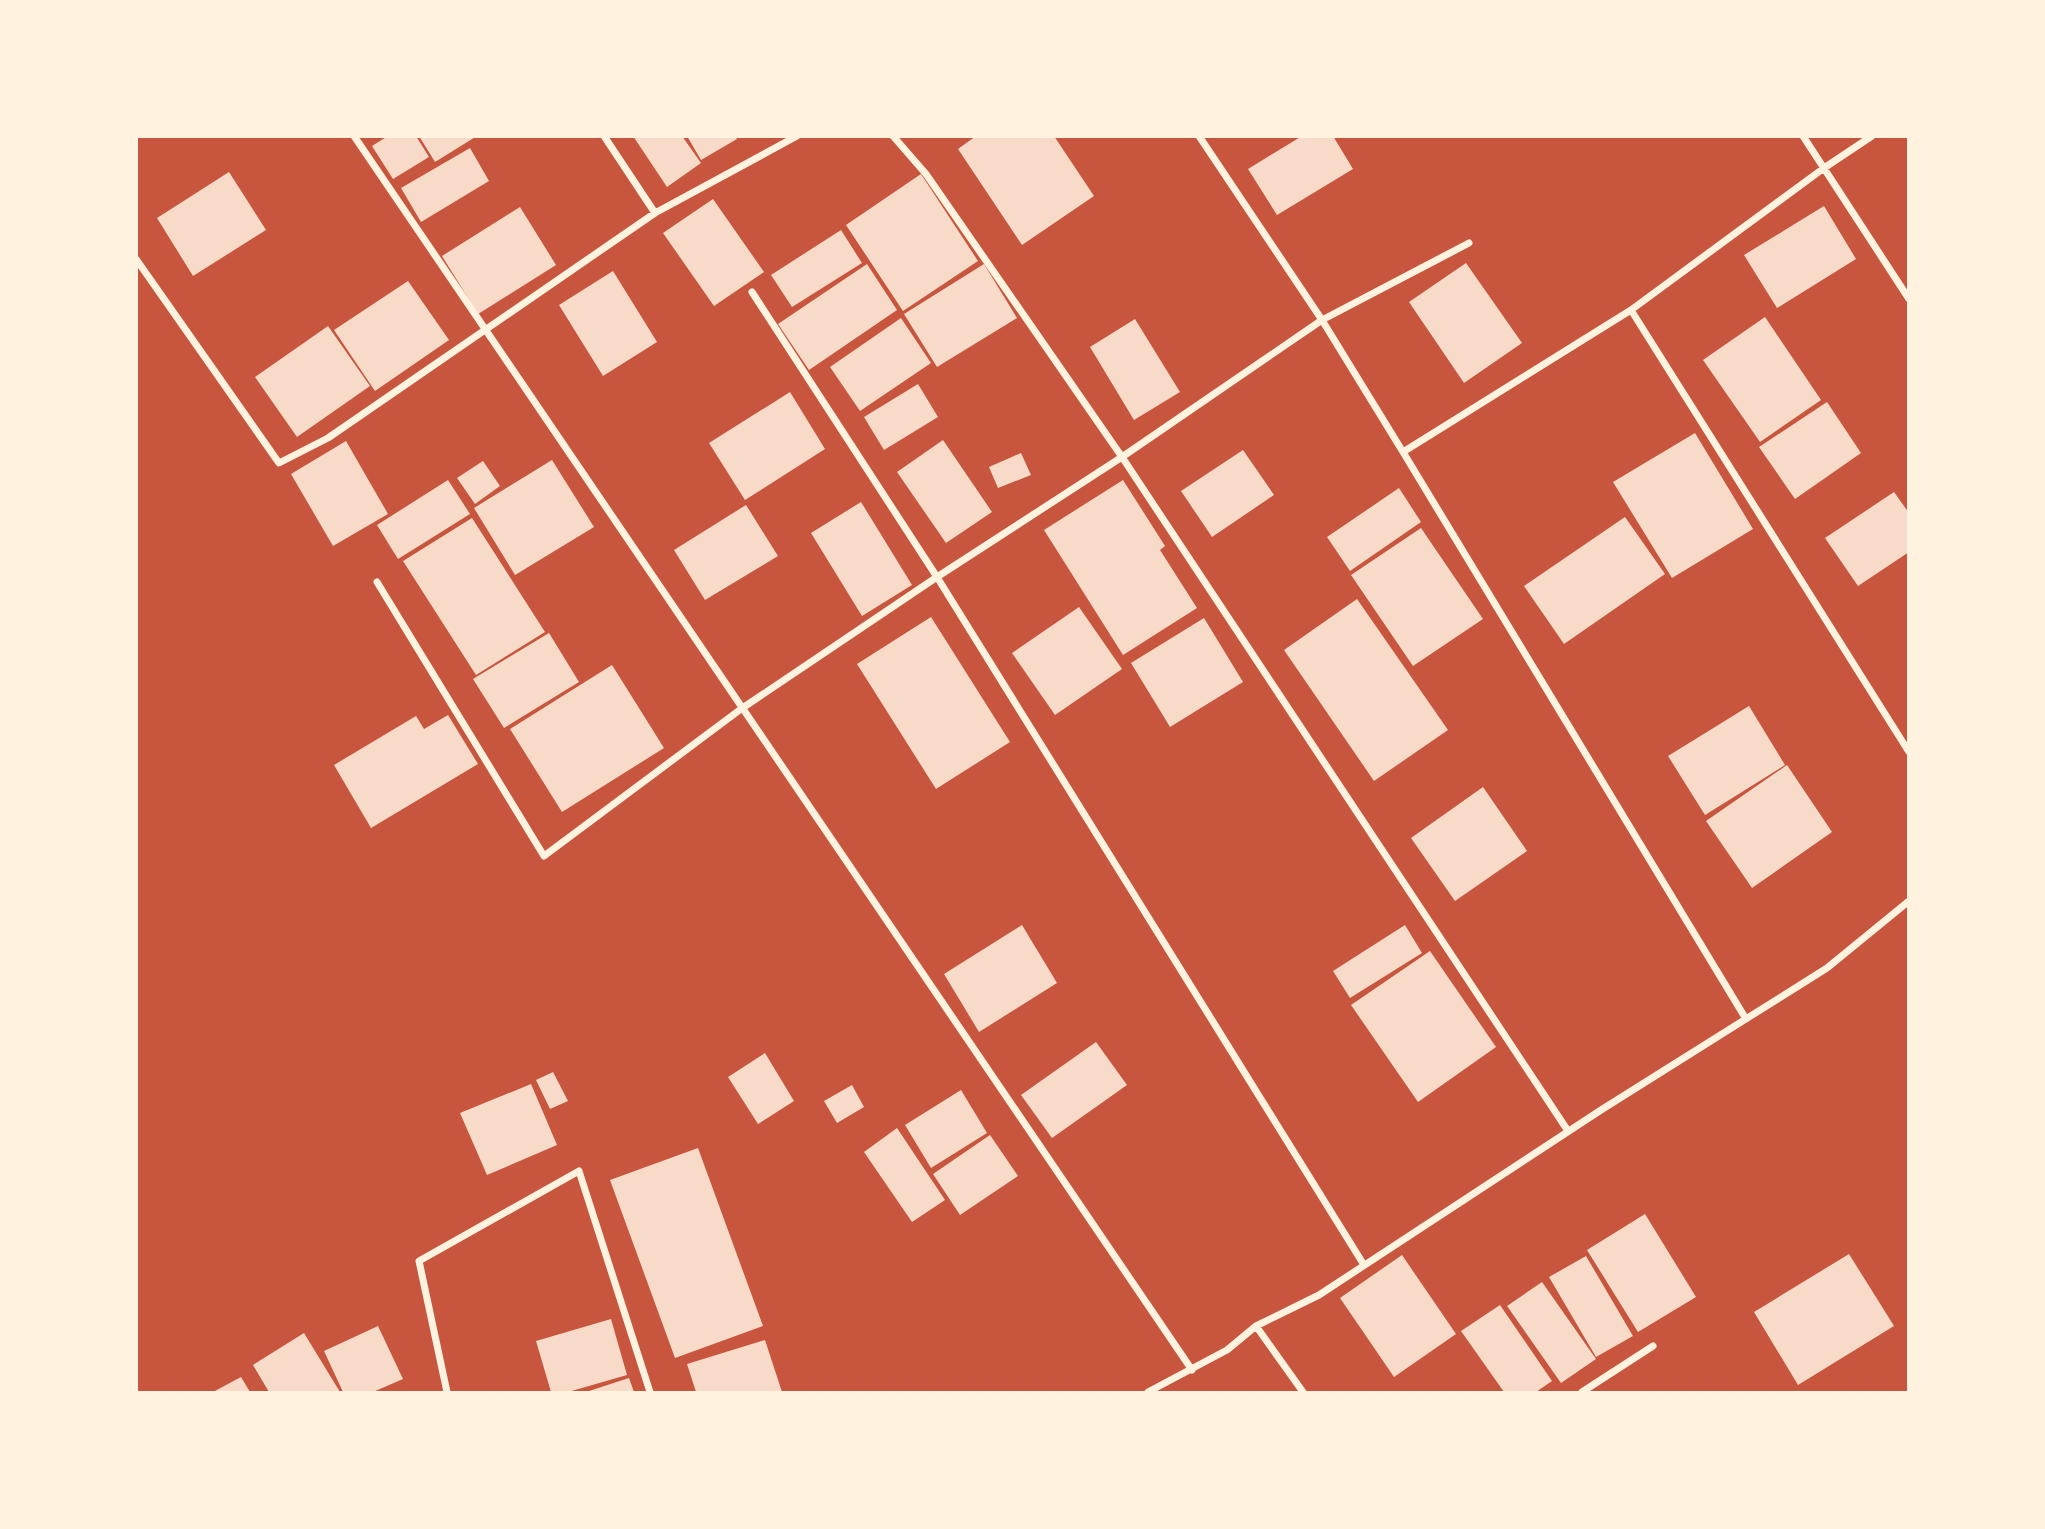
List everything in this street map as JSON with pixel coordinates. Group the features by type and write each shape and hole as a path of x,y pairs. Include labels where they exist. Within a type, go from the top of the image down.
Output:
{"street":[{"path":"354,136 1192,1370"},
{"path":"604,136 655,213"},
{"path":"136,259 279,463 328,438 655,213 797,136"},
{"path":"893,136 926,174 1122,457 1568,1131"},
{"path":"1199,136 1322,320 1746,1019"},
{"path":"1803,136 1909,299"},
{"path":"1403,452 1631,310 1824,168 1872,136"},
{"path":"377,582 544,856 741,709 1122,457 1322,320 1469,243"},
{"path":"752,292 937,577 1364,1265"},
{"path":"1631,310 1909,752"},
{"path":"1148,1392 1227,1350 1256,1326 1318,1295 1568,1131 1827,968 1909,901"},
{"path":"447,1392 419,1261 579,1171 650,1392"},
{"path":"1256,1326 1303,1392"},
{"path":"1582,1392 1653,1346"}],"building":[{"path":"388,136 416,136 429,157 393,179 372,146"},
{"path":"419,136 477,136 435,162"},
{"path":"633,136 682,136 701,163 667,187"},
{"path":"687,136 735,136 737,139 701,160"},
{"path":"976,136 1054,136 1094,196 1022,245 958,149"},
{"path":"1302,136 1333,136 1353,169 1277,215 1248,169"},
{"path":"470,148 489,181 421,222 401,188"},
{"path":"229,172 266,230 193,276 157,218"},
{"path":"921,174 978,261 903,311 846,225"},
{"path":"713,199 764,272 714,306 663,233"},
{"path":"1824,206 1856,259 1777,308 1744,255"},
{"path":"520,207 556,265 478,314 442,256"},
{"path":"841,230 862,263 792,307 771,275"},
{"path":"1466,263 1522,343 1464,383 1409,302"},
{"path":"867,264 897,310 809,370 778,324"},
{"path":"984,264 1017,318 937,367 904,314"},
{"path":"613,271 657,342 603,376 559,305"},
{"path":"408,281 449,340 375,391 334,330"},
{"path":"1765,317 1821,400 1760,442 1703,360"},
{"path":"901,318 931,363 860,411 830,367"},
{"path":"1135,319 1180,392 1134,420 1090,347"},
{"path":"328,326 370,386 297,437 255,377"},
{"path":"918,384 938,417 884,450 864,417"},
{"path":"790,392 825,449 745,500 709,443"},
{"path":"1827,402 1861,453 1795,499 1759,447"},
{"path":"1695,433 1753,529 1672,578 1613,482"},
{"path":"943,440 992,512 946,543 897,472"},
{"path":"346,441 388,514 333,546 291,474"},
{"path":"1243,450 1274,495 1212,537 1181,491"},
{"path":"1021,453 1031,475 998,488 989,467"},
{"path":"552,460 594,527 515,575 474,508"},
{"path":"483,461 500,486 475,504 457,478"},
{"path":"448,480 470,514 398,559 377,525"},
{"path":"1123,480 1165,546 1160,550 1197,608 1123,655 1044,530"},
{"path":"1399,488 1421,522 1350,571 1327,537"},
{"path":"1894,492 1909,513 1909,552 1858,586 1825,538"},
{"path":"861,502 912,585 862,616 811,533"},
{"path":"746,505 778,556 705,600 674,550"},
{"path":"1625,517 1665,574 1564,644 1524,586"},
{"path":"472,518 545,632 476,675 403,561"},
{"path":"1421,528 1483,619 1413,666 1351,575"},
{"path":"1357,599 1448,730 1374,781 1284,650"},
{"path":"1079,607 1122,669 1055,715 1012,653"},
{"path":"931,617 1010,742 936,789 857,664"},
{"path":"1204,618 1243,682 1170,727 1131,663"},
{"path":"549,633 579,682 504,728 473,679"},
{"path":"612,665 664,748 562,812 510,729"},
{"path":"1749,706 1785,765 1705,815 1668,756"},
{"path":"448,715 478,764 371,828 334,765 416,716 424,729"},
{"path":"1787,765 1832,832 1752,888 1706,821"},
{"path":"1483,787 1527,851 1455,901 1411,838"},
{"path":"1022,925 1057,983 979,1032 944,974"},
{"path":"1405,925 1422,953 1350,998 1333,971"},
{"path":"1430,951 1496,1047 1418,1102 1351,1005"},
{"path":"1096,1042 1127,1085 1052,1138 1021,1095"},
{"path":"765,1053 794,1101 758,1124 728,1077"},
{"path":"553,1072 568,1101 550,1109 536,1080"},
{"path":"531,1084 557,1145 487,1175 460,1113"},
{"path":"852,1085 864,1107 837,1123 824,1101"},
{"path":"961,1090 987,1133 931,1168 905,1125"},
{"path":"897,1128 945,1200 912,1222 864,1152"},
{"path":"990,1135 1018,1176 960,1215 933,1174"},
{"path":"698,1148 763,1326 675,1358 610,1180"},
{"path":"1645,1214 1696,1297 1638,1332 1587,1250"},
{"path":"1849,1254 1894,1326 1798,1385 1754,1312"},
{"path":"1402,1255 1456,1334 1394,1377 1340,1298"},
{"path":"1586,1256 1633,1336 1596,1357 1549,1277"},
{"path":"1542,1282 1596,1359 1561,1383 1507,1306"},
{"path":"1500,1305 1552,1381 1536,1392 1504,1392 1461,1331"},
{"path":"611,1319 627,1375 568,1392 551,1392 536,1341"},
{"path":"378,1326 403,1379 373,1392 343,1392 324,1351"},
{"path":"304,1333 340,1392 269,1392 253,1365"},
{"path":"765,1340 782,1392 696,1392 687,1364"},
{"path":"241,1377 250,1392 213,1392"},
{"path":"629,1378 634,1392 586,1392"}]}
